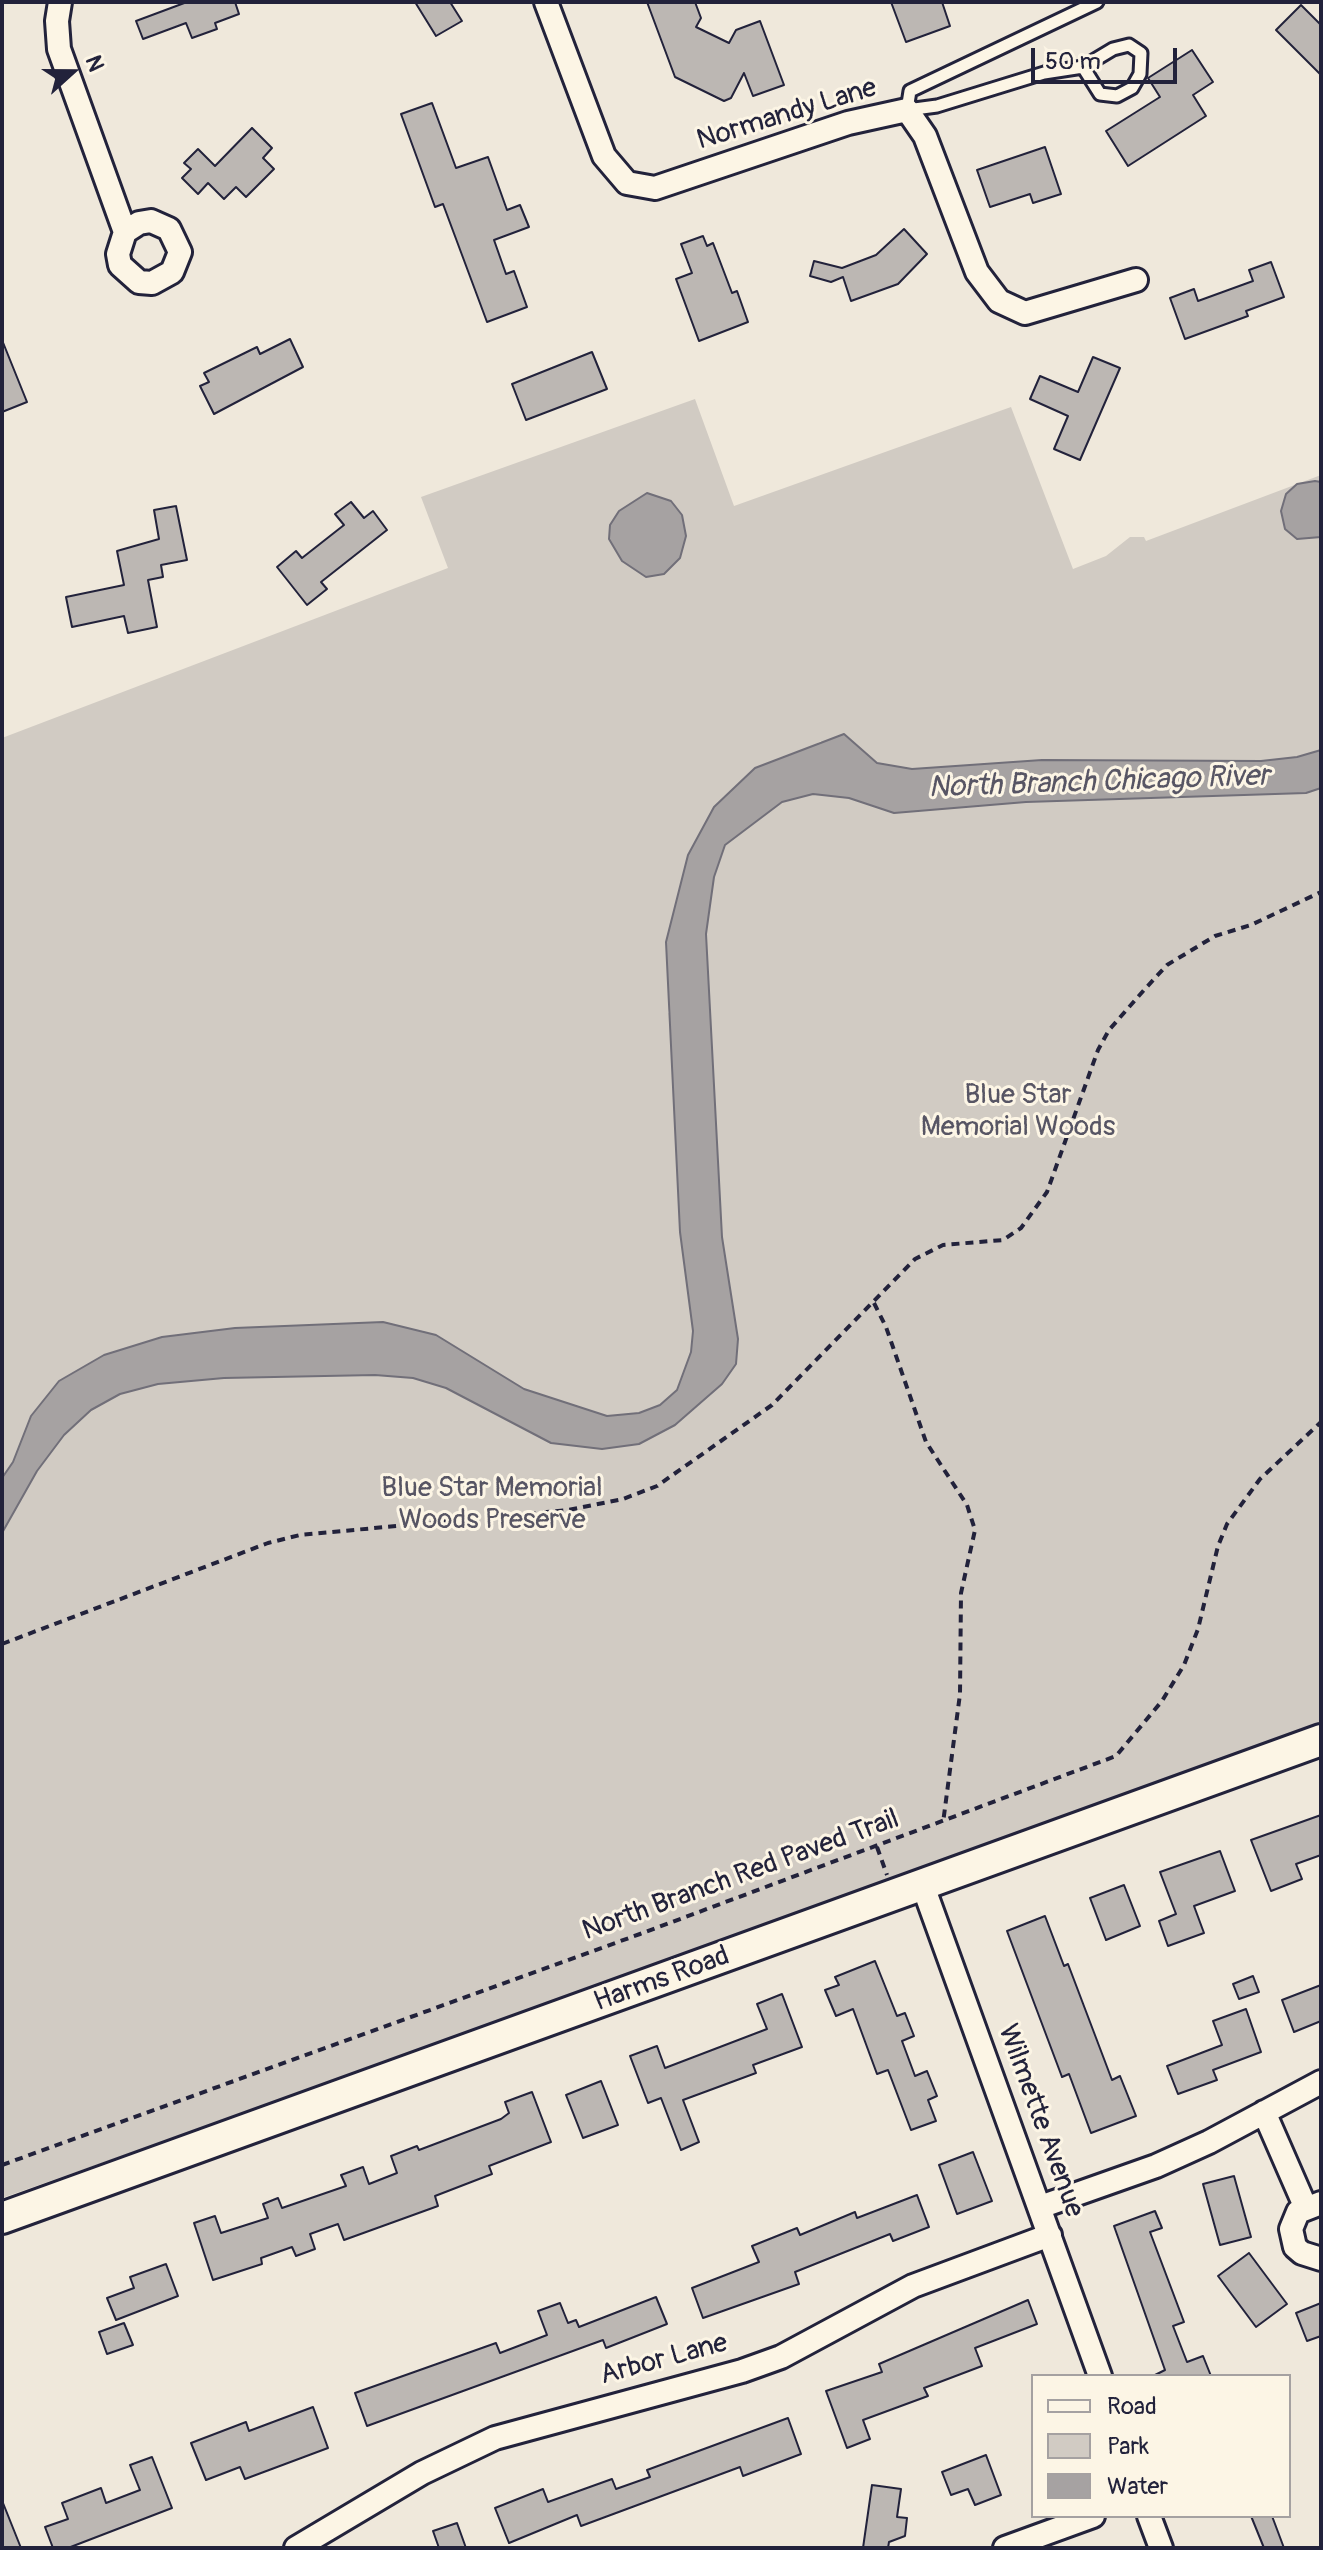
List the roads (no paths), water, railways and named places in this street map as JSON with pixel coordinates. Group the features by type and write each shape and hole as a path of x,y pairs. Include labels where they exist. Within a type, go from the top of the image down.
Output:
{"main road":[{"name":"Harms Road","path":"2,2218 1321,1740"}],"street":[{"path":"60,2 57,21 59,49 125,232"},
{"name":"Normandy Lane","path":"546,2 604,156 615,173 627,183 639,188 655,188 848,123 907,110 925,136 977,272 999,301 1025,313 1136,280"},
{"name":"Wilmette Avenue","path":"923,1886 1099,2374"},
{"path":"1040,2207 1156,2166 1209,2142 1321,2082"},
{"path":"1264,2112 1313,2205 1293,2220 1291,2238 1302,2253 1321,2259"},
{"name":"Arbor Lane","path":"296,2548 422,2473 495,2438 742,2371 781,2357 913,2286 1050,2235"},
{"path":"1005,2548 1088,2518"},
{"path":"1150,2518 1161,2548"}],"lane":[{"path":"1083,67 1100,94 1117,96 1132,88 1140,74 1141,53 1129,45 1113,49 1083,67 1044,73 937,106 907,110 910,91 1097,2"}],"water":[{"path":"1321,482 1321,537 1297,539 1285,529 1281,511 1286,494 1297,484"},
{"path":"647,493 671,501 682,515 686,536 680,558 664,574 646,577 622,561 609,539 610,525 619,511"},
{"name":"North Branch Chicago River","path":"844,734 877,763 912,769 1042,760 1261,761 1297,757 1321,750 1321,788 1306,793 1026,802 894,813 849,798 813,794 782,802 725,845 714,877 706,934 722,1237 738,1339 736,1364 722,1384 675,1425 639,1444 602,1449 551,1443 446,1388 413,1378 375,1375 224,1378 158,1384 120,1394 91,1410 64,1435 37,1471 2,1533 2,1478 13,1462 31,1416 59,1381 104,1355 162,1337 235,1328 383,1322 436,1335 524,1389 607,1416 639,1413 660,1405 677,1390 691,1352 693,1331 680,1232 666,942 688,855 714,807 755,768"}],"park label":[{"name":"Blue Star Memorial Woods","path":"1018,1112"},
{"name":"Blue Star Memorial Woods Preserve","path":"492,1505"}]}
